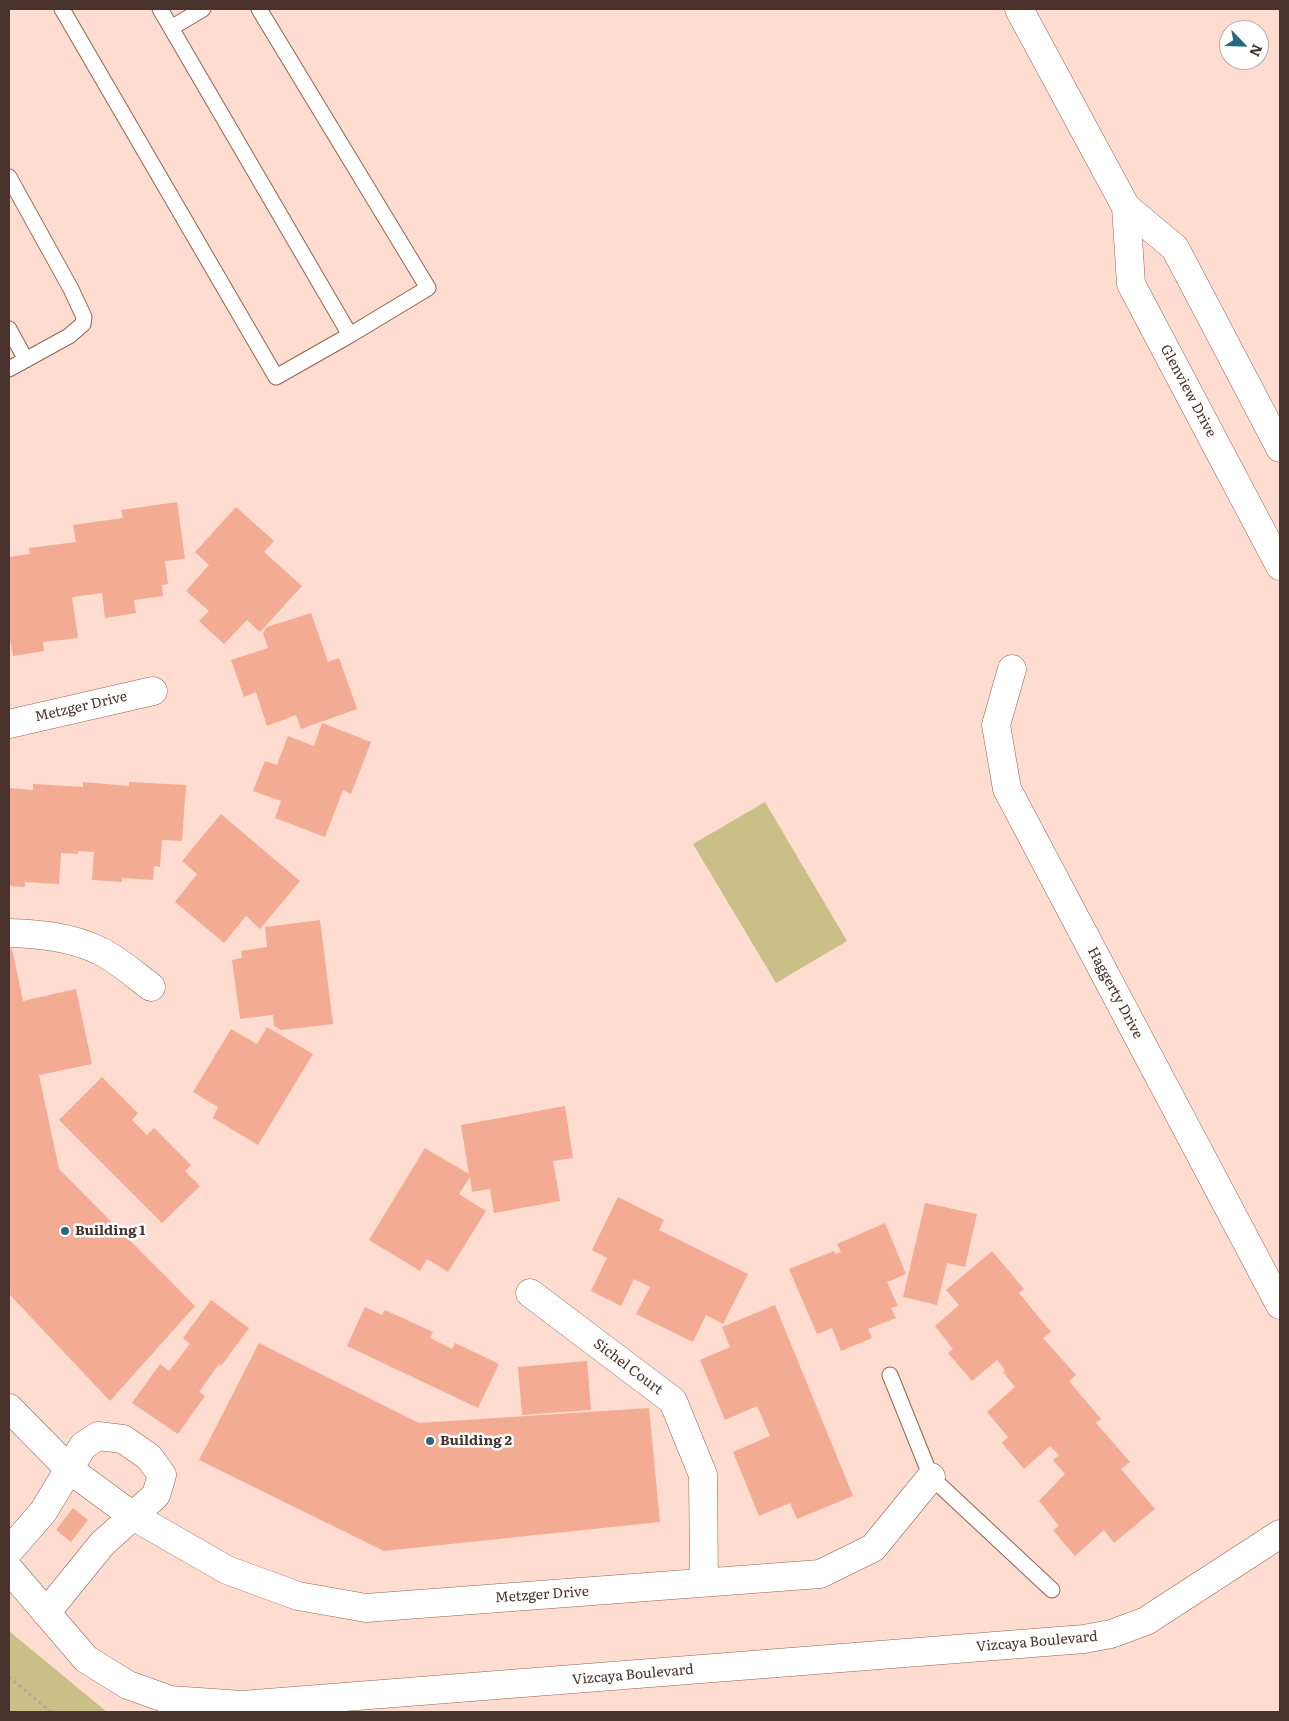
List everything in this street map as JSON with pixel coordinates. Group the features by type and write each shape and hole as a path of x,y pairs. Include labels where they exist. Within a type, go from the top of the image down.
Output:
{"street":[{"name":"Glenview Drive","path":"1019,9 1126,207 1175,248 1280,448"},
{"name":"Glenview Drive","path":"1126,207 1131,284 1280,566"},
{"name":"Haggerty Drive","path":"1012,669 996,725 1007,789 1280,1305"},
{"name":"Metzger Drive","path":"9,724 153,691"},
{"path":"9,934 30,934 66,939 101,951 152,987"},
{"name":"Sichel Court","path":"530,1292 673,1401 703,1475 704,1582"},
{"name":"Metzger Drive","path":"9,1408 70,1470 133,1516 227,1570 298,1596 366,1608 820,1574 873,1548 931,1477"},
{"path":"9,1551 43,1512 84,1446 98,1436 123,1439 149,1457 162,1475 156,1495 102,1544 46,1613"},
{"name":"Vizcaya Boulevard","path":"9,1569 86,1659 128,1685 170,1700 242,1706 1084,1639 1111,1634 1146,1621 1280,1534"}],"lane":[{"path":"62,9 276,377 428,288 259,9"},
{"path":"160,9 350,335"},
{"path":"171,28 203,9"},
{"path":"9,177 84,316 83,324 69,336 9,369"},
{"path":"9,330 26,360"},
{"path":"890,1375 931,1477 1052,1590"}],"path":[{"path":"9,1677 51,1712"}],"shaded area":[{"path":"765,802 847,941 776,983 693,844"},
{"path":"9,1631 107,1712 9,1712"}],"building":[{"path":"177,502 185,559 165,561 168,584 162,585 163,596 134,600 136,613 105,618 102,593 72,597 78,638 43,642 44,651 13,656 9,633 9,557 30,554 29,548 76,542 73,525 123,518 121,510"},
{"path":"236,507 274,541 264,552 302,586 260,632 247,620 224,644 199,621 209,611 186,591 209,565 195,552"},
{"path":"311,613 328,662 339,658 357,709 301,729 296,715 267,726 256,692 244,697 231,660 268,648 263,633 267,627"},
{"path":"322,723 371,742 351,794 343,790 325,837 275,818 281,801 253,791 265,761 277,765 288,736 314,746"},
{"path":"83,782 129,786 129,782 186,785 182,841 162,840 160,867 154,866 153,880 122,878 122,882 92,880 94,852 78,851 78,854 61,853 59,884 25,882 25,887 9,886 9,788 33,790 33,784 83,787"},
{"path":"221,814 300,881 260,929 246,916 224,943 175,902 197,874 182,861"},
{"path":"320,920 333,1024 281,1030 274,1026 273,1015 240,1019 232,960 242,958 241,951 267,947 265,927"},
{"name":"Building 1","path":"12,949 23,1001 76,989 92,1064 39,1075 59,1169 195,1306 110,1401 9,1294 9,950"},
{"path":"267,1027 313,1054 258,1145 213,1118 218,1107 193,1092 231,1029 257,1044"},
{"path":"102,1077 138,1113 132,1120 147,1135 154,1128 191,1165 185,1171 200,1186 162,1223 59,1120"},
{"path":"565,1106 573,1158 553,1161 560,1201 494,1213 490,1189 472,1192 470,1177 459,1194 486,1211 448,1272 427,1259 420,1271 369,1240 425,1148 469,1174 461,1125"},
{"path":"618,1197 664,1220 659,1230 748,1274 723,1324 706,1315 693,1342 636,1314 650,1287 634,1279 621,1306 591,1291 607,1258 592,1250"},
{"path":"925,1203 977,1214 965,1267 947,1263 937,1305 903,1297"},
{"path":"885,1223 906,1274 887,1282 898,1306 891,1308 896,1318 868,1329 872,1338 841,1351 832,1328 817,1334 789,1269 834,1251 835,1254 841,1252 837,1244"},
{"path":"992,1251 1024,1289 1019,1293 1051,1332 1043,1338 1076,1375 1069,1381 1101,1419 1096,1423 1130,1462 1121,1469 1155,1509 1114,1543 1104,1530 1075,1556 1053,1530 1059,1526 1039,1501 1065,1474 1053,1460 1059,1455 1050,1446 1024,1469 1002,1443 1008,1437 987,1412 1015,1387 1003,1372 1005,1370 997,1360 972,1381 948,1353 953,1349 935,1326 959,1305 946,1290"},
{"path":"211,1300 249,1328 199,1392 205,1396 178,1434 132,1403 160,1364 169,1371 190,1344 183,1338"},
{"path":"775,1305 853,1496 797,1519 790,1503 759,1516 733,1452 770,1436 757,1406 725,1420 700,1360 730,1347 722,1327"},
{"path":"365,1307 382,1315 385,1310 433,1332 430,1338 452,1349 455,1343 499,1364 478,1408 347,1346"},
{"name":"Building 2","path":"259,1343 419,1423 649,1408 660,1522 384,1551 199,1460"},
{"path":"587,1361 591,1410 522,1415 518,1367"},
{"path":"73,1508 88,1520 71,1542 56,1530"}],"place":[{"name":"Building 1","path":"65,1231"},
{"name":"Building 2","path":"430,1441"}]}
